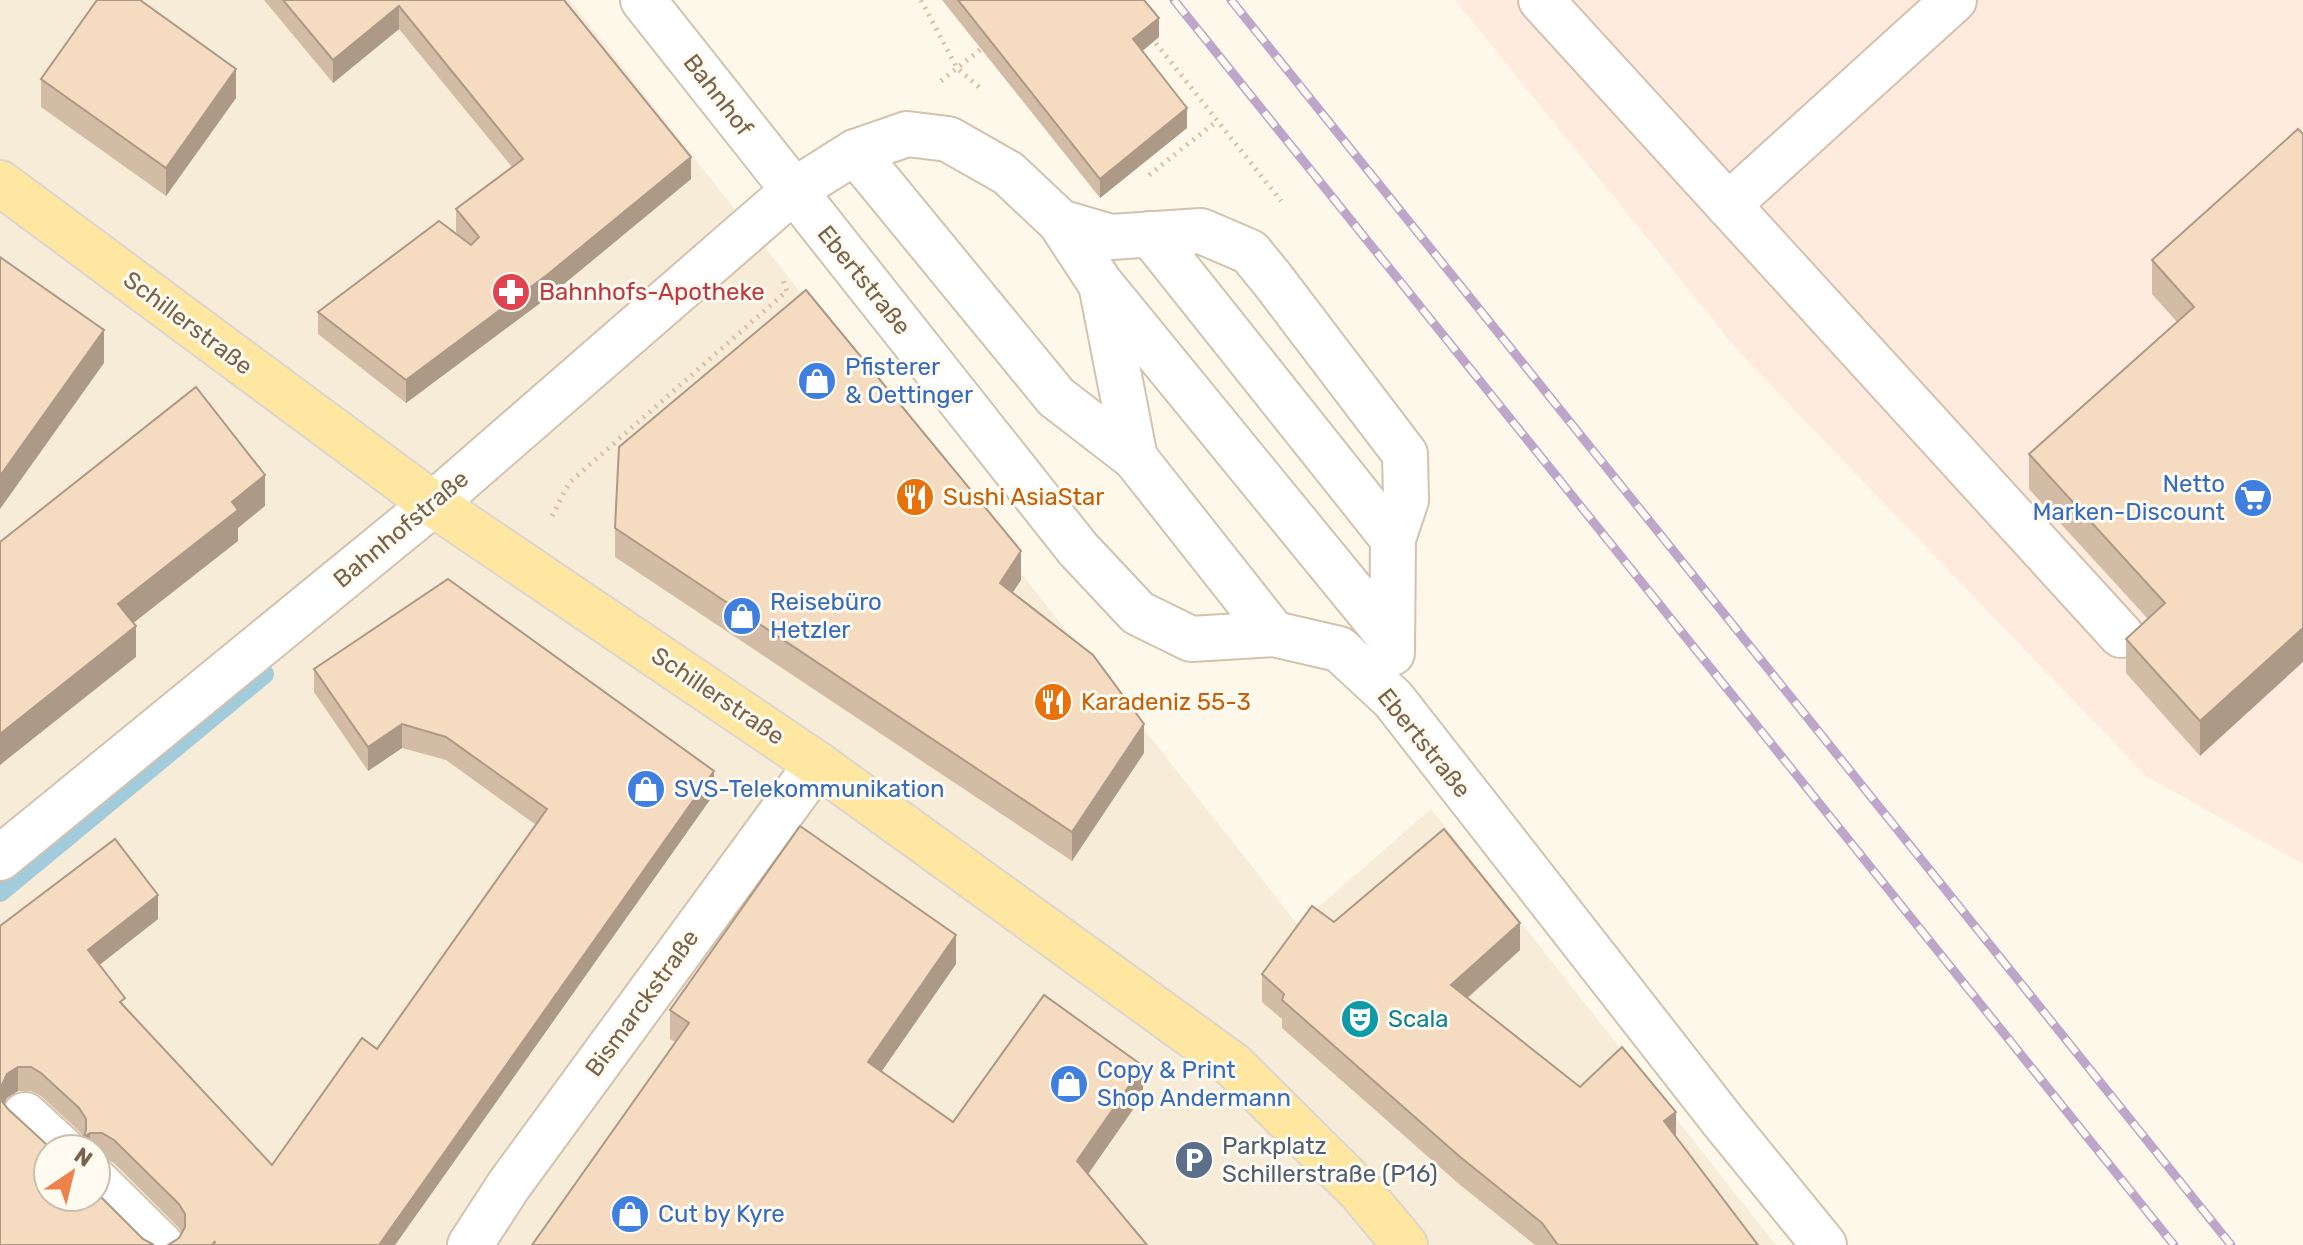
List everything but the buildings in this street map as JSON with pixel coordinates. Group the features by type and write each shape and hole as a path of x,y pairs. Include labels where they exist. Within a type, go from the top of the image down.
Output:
{"main road":[{"name":"Schillerstraße","path":"0,183 433,504 817,764 1233,1065 1360,1191 1405,1245"}],"street":[{"name":"Bahnhof","path":"643,0 793,191"},
{"path":"1541,0 2121,635"},
{"path":"1728,205 1954,0"},
{"name":"Bahnhofstraße","path":"0,858 433,504 793,191 855,152 907,134 948,139 1008,173 1060,222"},
{"path":"855,152 1056,397 1135,458 1274,634"},
{"name":"Ebertstraße","path":"793,191 1078,549 1138,613 1191,639 1274,634 1339,649 1393,699 1713,1109 1824,1245"},
{"path":"1060,222 1111,237 1201,231 1250,252 1405,454 1406,500 1393,539 1393,699"},
{"path":"1060,222 1100,283 1392,640"},
{"path":"1150,234 1393,539"},
{"path":"1100,283 1135,458"},
{"name":"Bismarckstraße","path":"470,1245 817,764"},
{"path":"25,1115 45,1133"},
{"path":"112,1197 161,1245"}],"path":[{"path":"1146,31 1284,205"},
{"path":"962,64 981,49"},
{"path":"1147,176 1217,121"},
{"path":"525,566 569,483 787,291 761,220"}],"shaded area":[{"path":"0,0 570,0 1298,925 1431,809 1776,1245 0,1245"},
{"path":"1455,0 2303,0 2303,864 2146,776 1740,353"}],"waterway":[{"path":"0,892 264,674"}],"railway":[{"path":"1174,0 2174,1245"},
{"path":"1231,0 2231,1245"}],"place":[{"name":"Bahnhofs-Apotheke","path":"511,292"},
{"name":"Pfisterer & Oettinger","path":"817,381"},
{"name":"Sushi AsiaStar","path":"915,497"},
{"name":"Netto Marken-Discount","path":"2253,498"},
{"name":"Reisebüro Hetzler","path":"742,616"},
{"name":"Karadeniz 55-3","path":"1053,702"},
{"name":"SVS-Telekommunikation","path":"646,789"},
{"name":"Scala","path":"1360,1019"},
{"name":"Copy & Print Shop Andermann","path":"1069,1084"},
{"name":"Parkplatz Schillerstraße (P16)","path":"1194,1160"},
{"name":"Cut by Kyre","path":"630,1214"}]}
